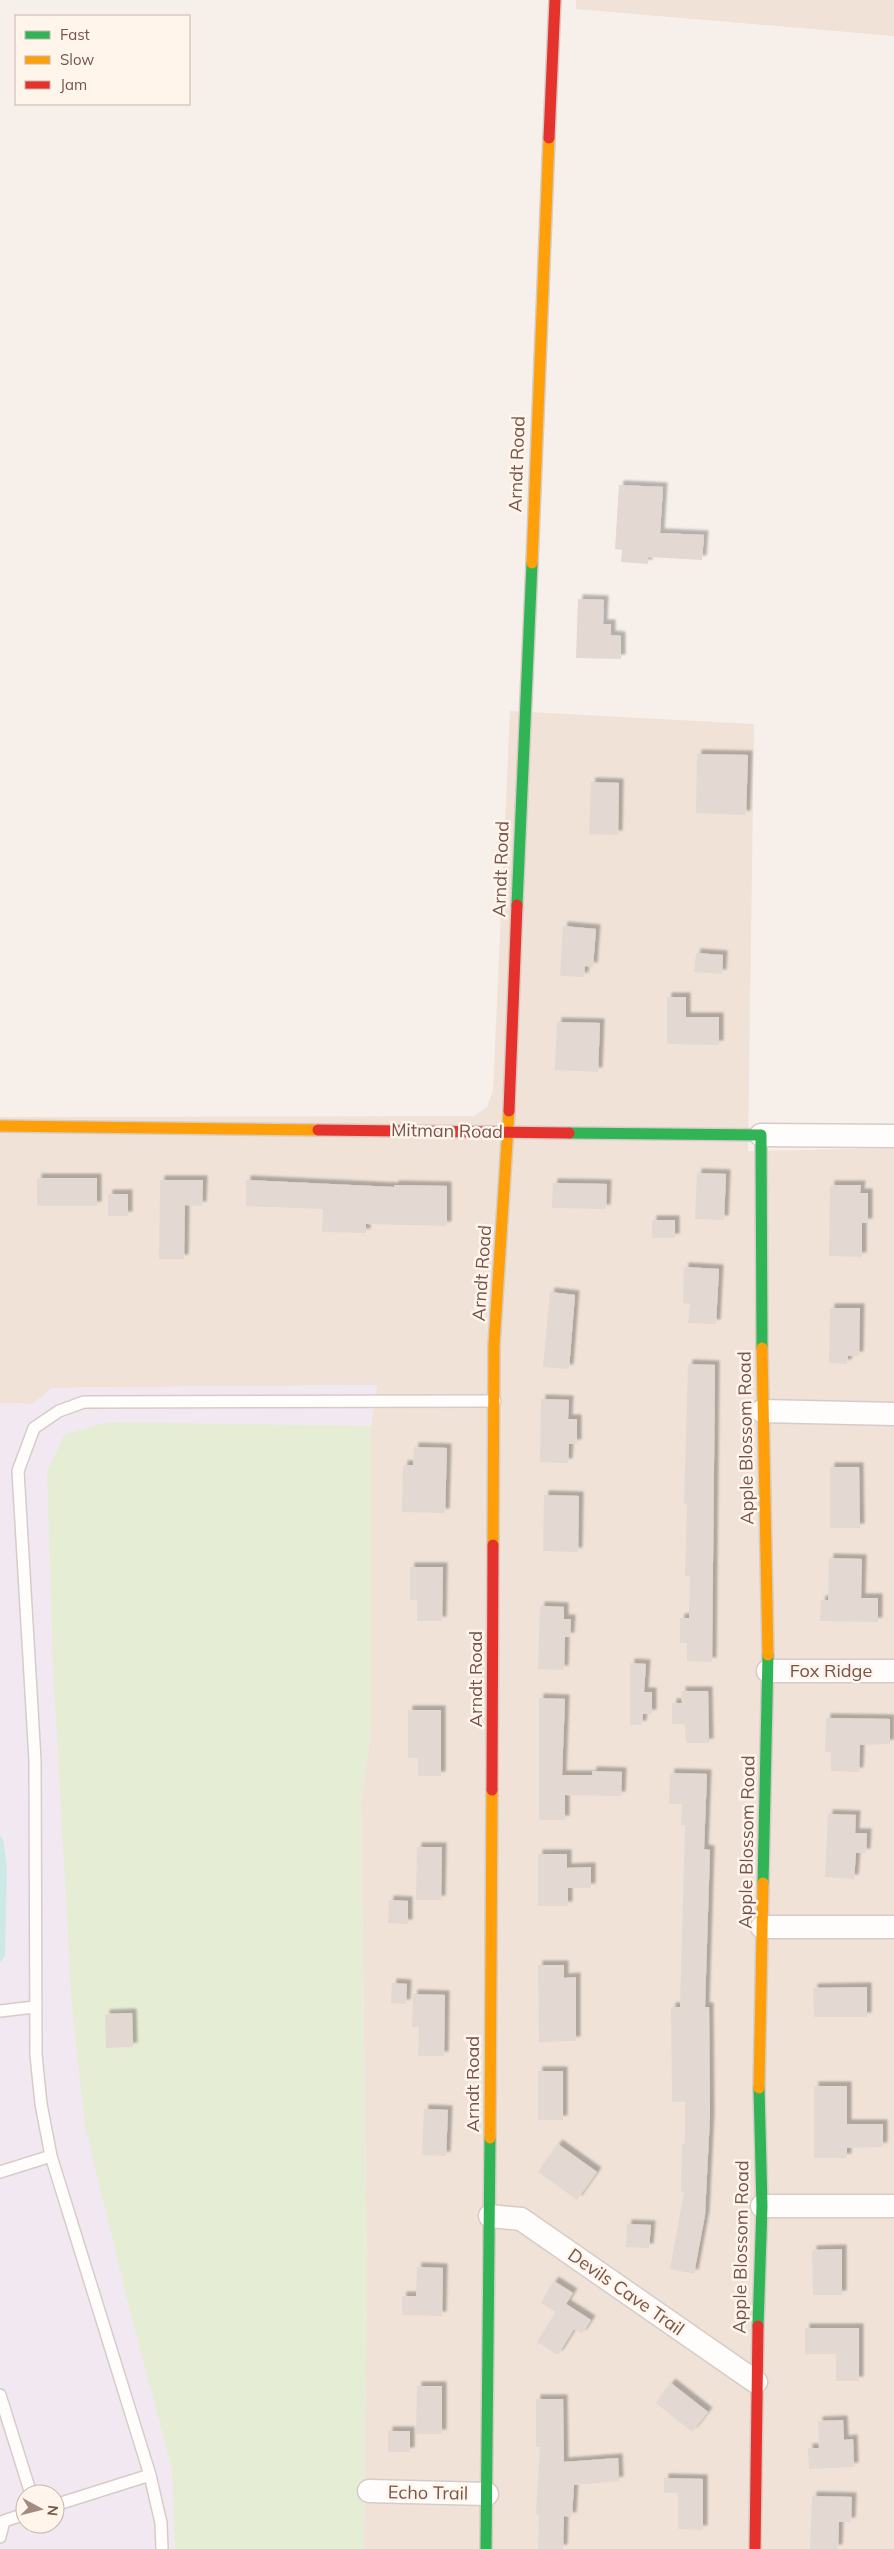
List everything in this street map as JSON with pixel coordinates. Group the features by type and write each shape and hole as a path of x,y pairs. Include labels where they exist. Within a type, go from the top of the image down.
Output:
{"street":[{"name":"Arndt Road","path":"486,2549 490,2216 494,1345 508,1131 555,0"},
{"name":"Mitman Road","path":"0,1126 894,1136"},
{"name":"Apple Blossom Road","path":"755,2549 756,2382 762,2206 759,2073 768,1671 762,1411 761,1135"},
{"path":"762,1411 894,1414"},
{"name":"Fox Ridge","path":"768,1671 894,1671"},
{"path":"762,1927 894,1927"},
{"path":"762,2206 894,2206"},
{"name":"Devils Cave Trail","path":"490,2216 521,2219 756,2382"},
{"name":"Echo Trail","path":"369,2491 487,2494"}],"lane":[{"path":"162,2549 161,2523 150,2475 51,2156 41,2104 34,2007 35,1760 18,1471 34,1428 59,1411 84,1402 495,1401"},
{"path":"0,2010 34,2007"},
{"path":"0,2172 51,2156"},
{"path":"0,2395 28,2484"},
{"path":"65,2502 150,2475"},
{"path":"3,2549 0,2538 4,2521 15,2517"}],"shaded area":[{"path":"576,0 894,0 894,36 576,9"},
{"path":"510,711 754,724 748,1151 894,1148 894,2549 363,2549 367,2280 361,1802 371,1730 371,1426 377,1385 52,1388 33,1404 0,1403 0,1117 474,1116 487,1107 493,1091"},
{"path":"377,1385 371,1426 371,1730 361,1802 367,2280 364,2549 0,2549 0,1403 33,1404 52,1388"}],"green space":[{"path":"108,1422 371,1426 371,1730 361,1802 367,2280 364,2549 175,2549 172,2469 129,2307 85,2126 72,2007 53,1669 47,1472 64,1435"}],"water":[{"path":"0,1836 3,1839 7,1866 5,1956 0,1963"}],"building":[{"path":"619,485 663,487 660,533 704,535 702,560 648,557 648,564 621,562 622,550 615,549"},
{"path":"578,599 604,600 603,624 611,624 611,635 621,636 621,659 576,658"},
{"path":"697,754 748,755 746,815 696,813"},
{"path":"591,782 619,783 618,835 589,834"},
{"path":"563,926 596,929 593,967 585,966 584,977 560,976"},
{"path":"696,953 723,955 722,974 694,972"},
{"path":"667,997 686,997 686,1017 719,1017 719,1045 667,1044"},
{"path":"557,1022 600,1023 598,1072 555,1070"},
{"path":"697,1173 726,1174 724,1220 695,1219"},
{"path":"37,1178 97,1178 97,1206 37,1206"},
{"path":"160,1180 203,1180 202,1206 185,1205 184,1259 159,1259"},
{"path":"246,1180 394,1187 394,1185 447,1186 447,1226 366,1224 366,1233 322,1232 323,1209 246,1206"},
{"path":"553,1183 607,1184 606,1209 552,1208"},
{"path":"830,1185 861,1185 860,1193 868,1193 868,1223 862,1223 862,1257 829,1256"},
{"path":"108,1194 128,1194 128,1216 108,1216"},
{"path":"652,1220 675,1220 675,1238 652,1238"},
{"path":"684,1267 719,1269 716,1324 688,1323 690,1304 683,1303"},
{"path":"550,1292 575,1295 569,1369 543,1367"},
{"path":"830,1308 860,1308 859,1356 848,1356 847,1364 829,1363"},
{"path":"688,1364 715,1365 712,1662 687,1661 687,1643 680,1643 680,1618 689,1618 690,1576 685,1576 687,1504 684,1503"},
{"path":"541,1399 569,1400 568,1419 577,1419 577,1444 569,1444 568,1463 540,1462"},
{"path":"414,1447 447,1448 445,1513 402,1512 403,1465 413,1465"},
{"path":"830,1467 859,1467 860,1528 830,1528"},
{"path":"544,1495 579,1496 578,1552 543,1551"},
{"path":"829,1558 862,1559 861,1598 878,1598 878,1622 820,1621 821,1600 828,1600"},
{"path":"410,1567 443,1567 442,1621 417,1621 417,1600 410,1600"},
{"path":"540,1606 564,1607 564,1619 571,1619 570,1637 565,1637 564,1670 538,1669"},
{"path":"630,1663 646,1664 644,1692 652,1692 652,1714 643,1714 642,1725 630,1725"},
{"path":"681,1691 708,1691 709,1743 686,1743 685,1724 672,1724 672,1703 682,1703"},
{"path":"539,1698 565,1699 562,1775 592,1775 592,1771 622,1772 621,1796 565,1795 565,1820 539,1820"},
{"path":"408,1710 441,1710 441,1776 418,1776 418,1758 408,1758"},
{"path":"826,1718 890,1719 890,1744 860,1745 859,1772 831,1771 831,1752 825,1752"},
{"path":"670,1773 707,1774 704,1849 710,1850 705,2007 709,2007 710,2116 705,2215 694,2274 670,2269 684,2192 681,2192 682,2144 685,2144 685,2102 672,2102 671,2007 680,2007 685,1825 681,1825 682,1804 669,1804"},
{"path":"828,1814 856,1815 855,1833 867,1833 866,1853 856,1853 854,1879 825,1877"},
{"path":"417,1847 442,1847 441,1900 416,1900"},
{"path":"538,1854 567,1854 567,1868 591,1867 591,1888 568,1888 568,1906 538,1906"},
{"path":"389,1900 408,1901 408,1924 388,1923"},
{"path":"538,1965 564,1965 564,1978 576,1977 576,2041 539,2042"},
{"path":"392,1983 407,1984 406,2004 391,2003"},
{"path":"867,1987 867,2017 814,2017 813,1988"},
{"path":"413,1994 445,1995 444,2056 418,2056 419,2027 412,2027"},
{"path":"132,2013 133,2047 106,2048 105,2014"},
{"path":"538,2071 563,2071 563,2120 538,2120"},
{"path":"814,2086 847,2086 847,2124 883,2124 883,2147 847,2148 847,2158 814,2158"},
{"path":"424,2109 448,2110 446,2156 422,2155"},
{"path":"558,2144 597,2172 577,2200 538,2172"},
{"path":"627,2224 651,2225 649,2248 626,2247"},
{"path":"842,2249 842,2295 813,2295 812,2250"},
{"path":"417,2267 443,2268 442,2316 402,2315 402,2296 416,2296"},
{"path":"554,2281 573,2293 566,2304 591,2320 582,2334 574,2329 558,2355 537,2342 556,2312 541,2303"},
{"path":"805,2328 859,2328 859,2381 836,2381 836,2354 805,2354"},
{"path":"671,2383 708,2412 692,2432 656,2403"},
{"path":"417,2386 442,2386 442,2434 416,2434"},
{"path":"536,2399 563,2399 564,2462 618,2458 619,2481 574,2485 572,2517 564,2516 563,2549 538,2549 539,2515 536,2514 540,2447 536,2447"},
{"path":"843,2420 844,2440 853,2439 854,2467 809,2469 808,2448 819,2448 818,2421"},
{"path":"388,2431 410,2431 410,2452 388,2452"},
{"path":"664,2478 703,2479 703,2530 678,2529 678,2493 664,2493"},
{"path":"812,2496 852,2497 851,2522 839,2522 838,2549 810,2549"}],"traffic: fast":[{"path":"517,905 532,563"},
{"path":"569,1133 761,1135 762,1348"},
{"path":"763,1883 768,1655"},
{"path":"758,2326 762,2206 759,2088"},
{"path":"486,2549 490,2138"}],"traffic: slow":[{"path":"532,563 549,138"},
{"path":"493,1545 494,1345 509,1111"},
{"path":"0,1126 318,1130"},
{"path":"762,1348 768,1655"},
{"path":"490,2138 492,1790"},
{"path":"759,2088 763,1883"}],"traffic: jam":[{"path":"549,138 555,0"},
{"path":"509,1111 517,905"},
{"path":"318,1130 569,1133"},
{"path":"492,1790 493,1545"},
{"path":"755,2549 758,2326"}]}
